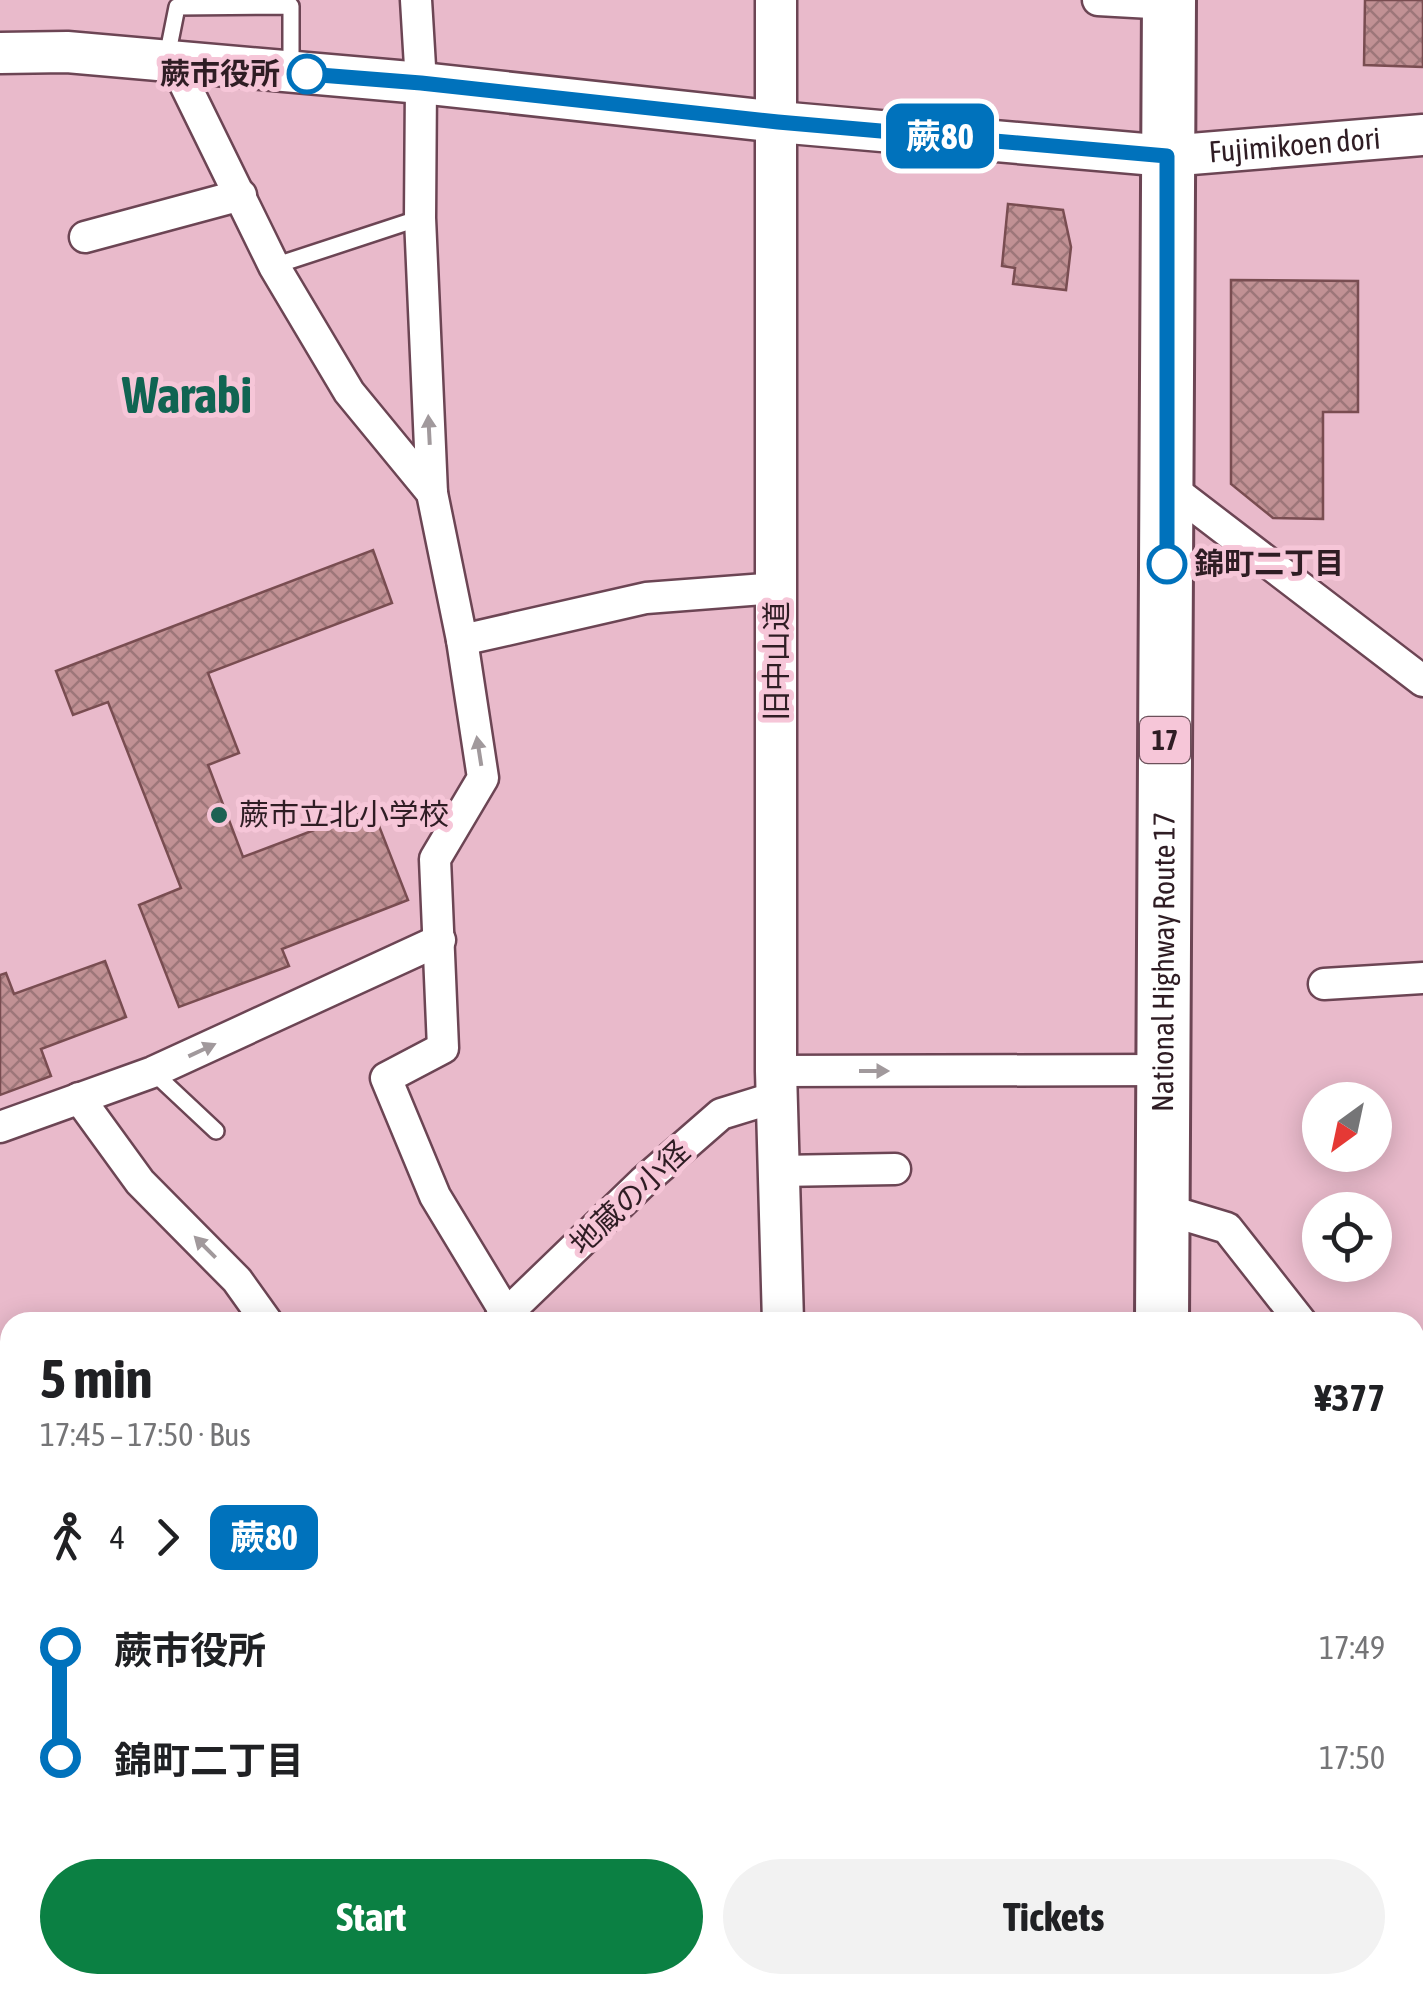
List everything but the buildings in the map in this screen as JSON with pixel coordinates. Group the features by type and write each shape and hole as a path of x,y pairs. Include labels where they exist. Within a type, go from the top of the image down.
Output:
{"highway":[{"name":"National Highway Route 17","path":"1162,1312 1168,2"}],"street":[{"path":"416,0 421,83 420,218 432,494 462,640 483,778 435,858 443,1048 386,1078 435,1196 498,1312"},
{"name":"旧中山道","path":"776,0 776,1084 784,1312"},
{"path":"1098,0 1168,2"},
{"name":"Fujimikoen dori","path":"0,53 67,52 421,83 778,122 1167,156 1423,135"},
{"path":"170,61 274,266 349,392 432,494"},
{"path":"85,237 241,195"},
{"path":"1168,486 1423,681"},
{"path":"462,640 646,598 777,588"},
{"path":"0,1127 152,1072 440,940"},
{"path":"1324,984 1423,978"},
{"name":"地蔵の小径","path":"509,1312 643,1182 721,1114 776,1084 1162,1070"},
{"path":"79,1098 140,1182 237,1280 259,1312"},
{"path":"778,1171 895,1169"},
{"path":"1164,1209 1227,1228 1293,1312"}],"lane":[{"path":"170,61 177,7 291,6 291,72"},
{"path":"274,266 420,218"},
{"path":"152,1072 216,1131"}],"bus line":[{"name":"蕨80","path":"307,74 778,122 1167,156 1167,564"}],"place":[{"name":"蕨市役所","path":"307,74"},
{"name":"錦町二丁目","path":"1167,564"},
{"name":"蕨市立北小学校","path":"219,815"}],"district":[{"name":"Warabi","path":"187,395"}]}
